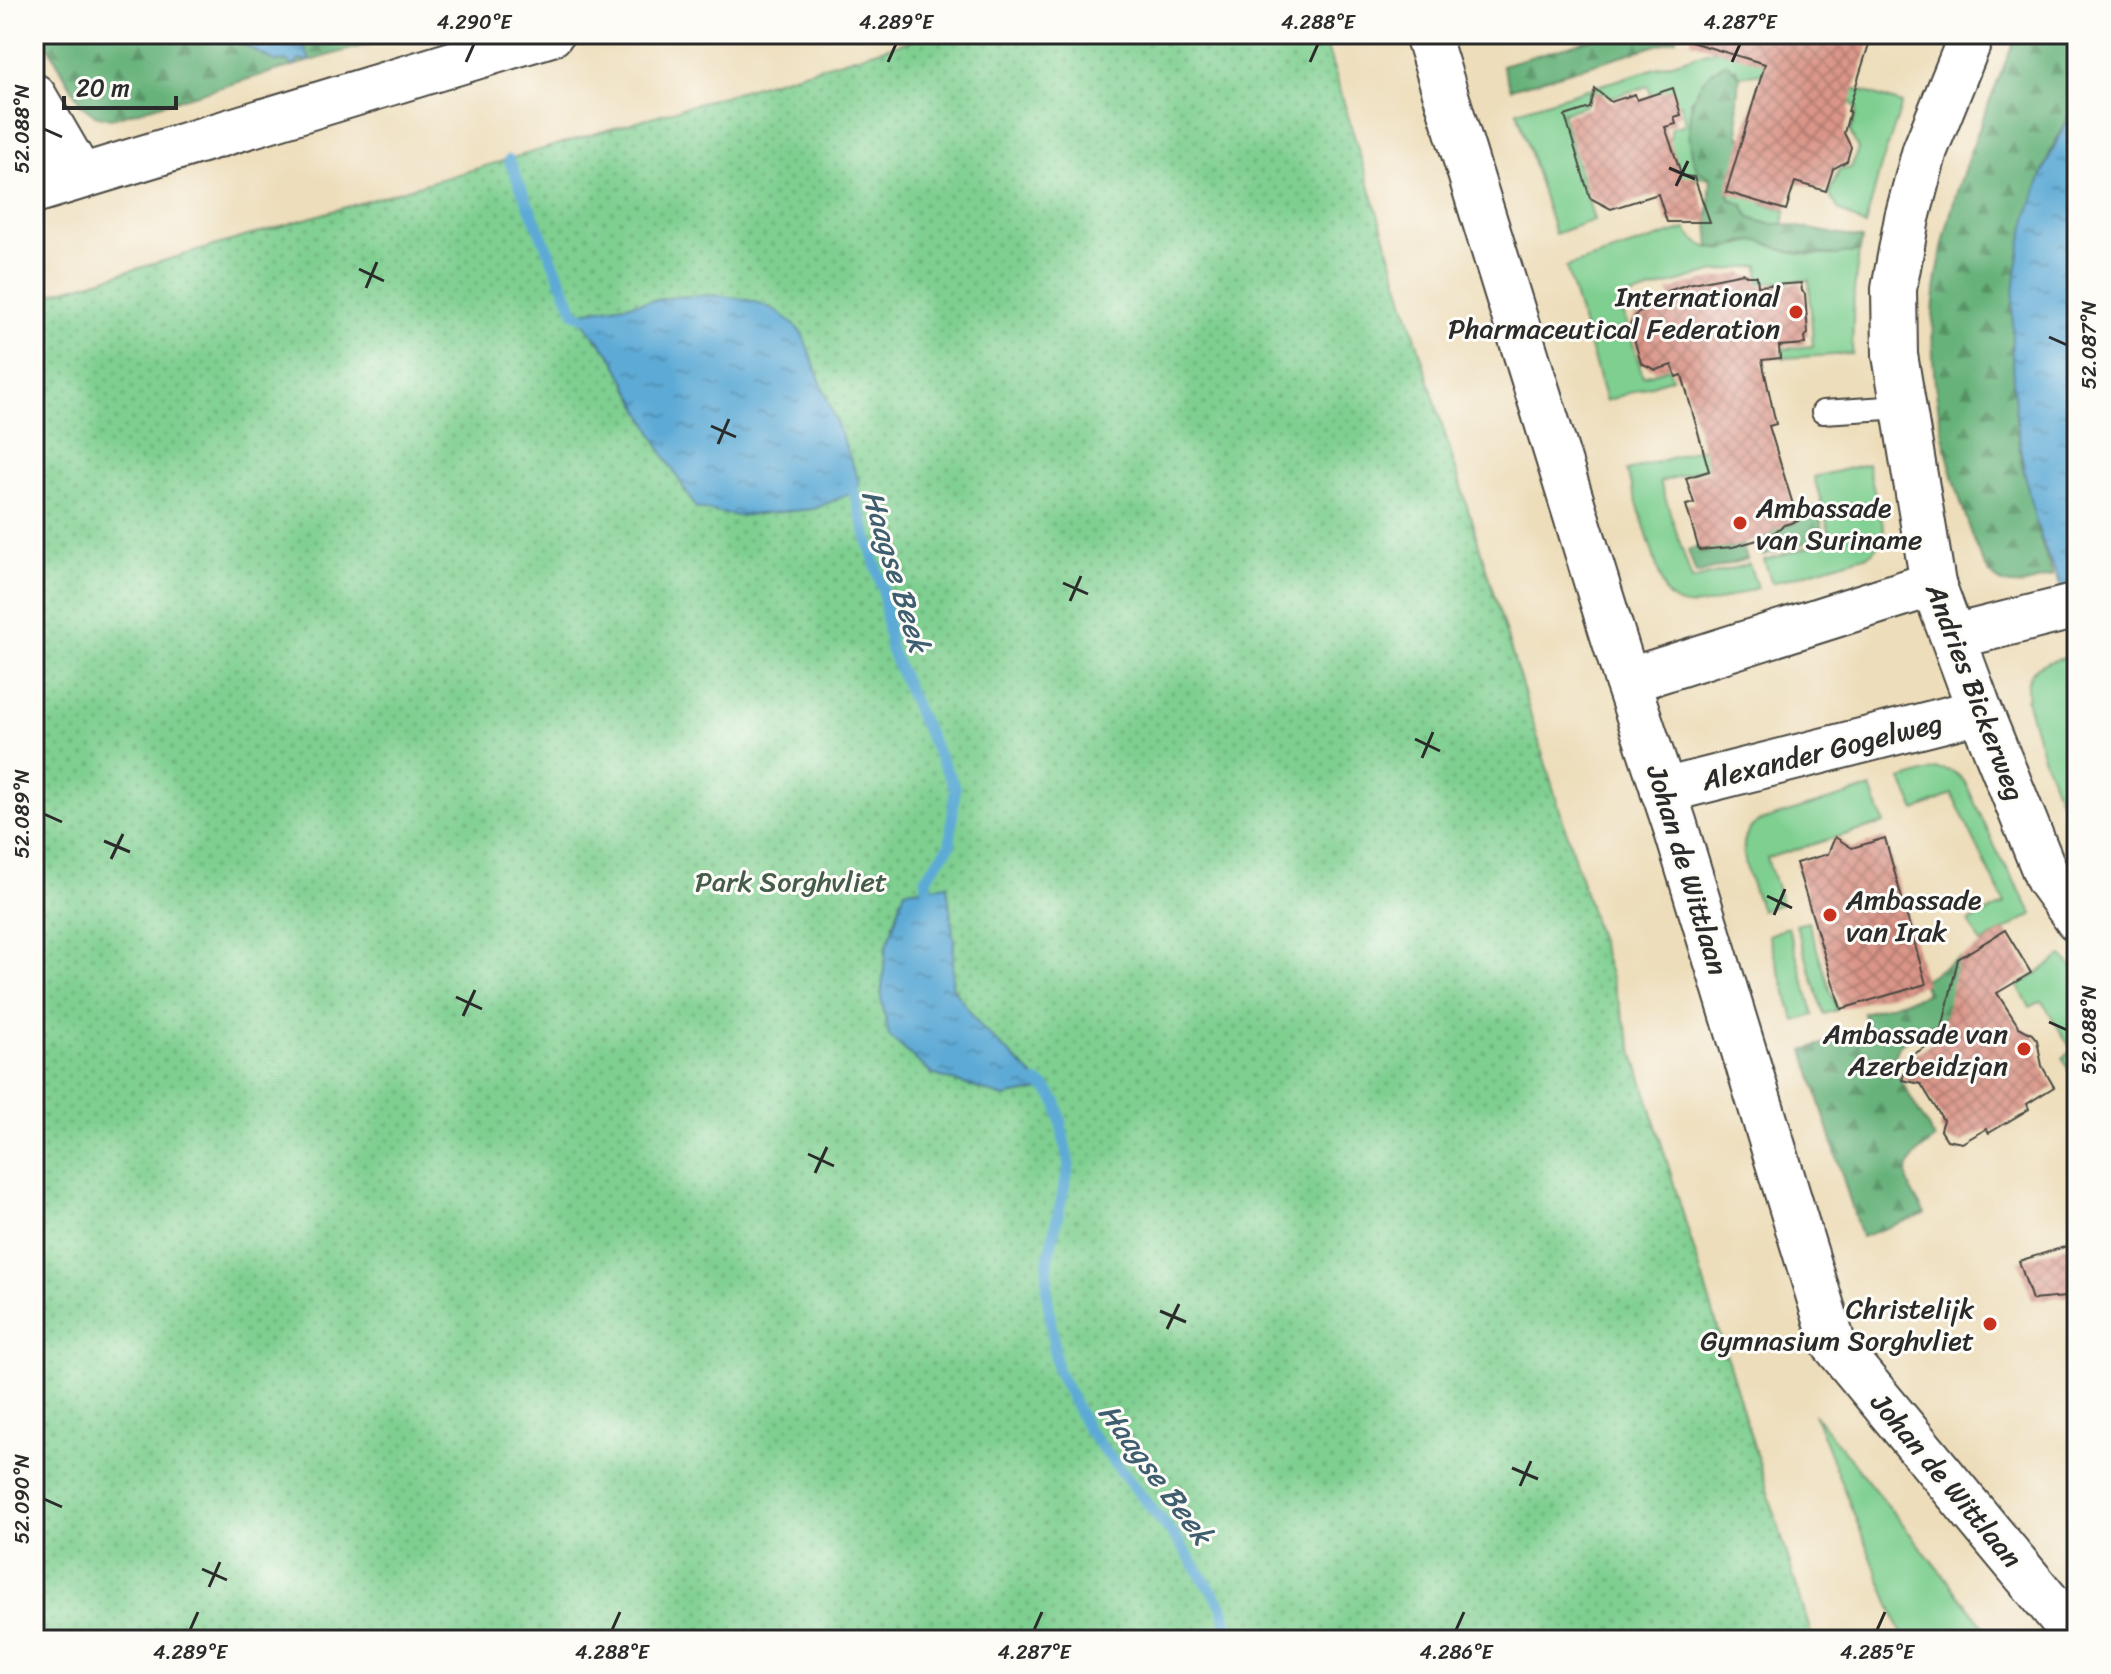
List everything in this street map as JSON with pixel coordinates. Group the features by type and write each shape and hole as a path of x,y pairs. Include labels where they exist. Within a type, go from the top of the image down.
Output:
{"street":[{"name":"Johan de Wittlaan","path":"1427,34 1833,1343 2077,1637"},
{"name":"Andries Bickerweg","path":"1972,34 1925,150 1907,218 1894,289 1895,355 1933,584 2048,879 2077,919"},
{"path":"34,191 543,35"},
{"path":"34,96 81,177"},
{"path":"1627,681 1933,584"},
{"path":"1953,637 2070,608"},
{"name":"Alexander Gogelweg","path":"1663,791 1980,711"}],"lane":[{"path":"1823,412 1903,407"}],"green space":[{"path":"41,34 224,34 276,62 286,61 286,40 269,41 253,34 377,34 393,37 111,119 95,115 82,106"},
{"name":"Park Sorghvliet","path":"933,34 1323,34 1813,1640 34,1640 34,299"},
{"path":"1610,34 1676,34 1677,39 1511,89 1502,65"},
{"path":"2017,34 2077,34 2077,98 2050,153 2028,215 2015,292 2013,343 2021,460 2040,538 2053,576 2031,583 2008,585 1995,578 1986,568 1960,498 1943,435 1933,336 1938,271 1951,210"},
{"path":"1717,49 1795,69 1740,76 1735,68 1691,100 1692,155 1711,178 1696,177 1695,187 1679,193 1665,142 1671,137 1671,128 1685,124 1681,104 1656,111 1648,86 1612,97 1603,92 1590,95 1585,106 1562,113 1594,220 1555,234 1517,111"},
{"path":"1726,63 1740,76 1737,98 1739,136 1753,150 1728,189 1730,199 1743,205 1750,218 1768,224 1862,239 1860,251 1838,255 1790,252 1760,241 1742,242 1727,249 1710,247 1711,178 1697,170 1689,124 1695,95 1702,83"},
{"path":"1801,71 1902,104 1865,226 1839,210 1829,194 1839,170 1851,168 1858,149 1850,132 1857,110 1848,98"},
{"path":"1739,136 1763,143 1767,185 1762,203 1786,210 1783,224 1768,224 1750,218 1743,205 1730,199 1728,189"},
{"path":"1686,229 1698,242 1717,249 1755,241 1806,255 1859,252 1852,354 1783,358 1783,349 1813,346 1809,280 1760,283 1759,266 1712,272 1619,300 1643,376 1669,368 1672,378 1606,401 1566,267"},
{"path":"2077,267 2077,464 2069,415 2066,365 2068,316"},
{"path":"1720,443 1726,462 1660,482 1692,580 1749,564 1757,588 1708,604 1684,605 1665,592 1627,471"},
{"path":"1867,464 1884,528 1878,547 1868,555 1772,583 1764,560 1832,540 1814,477"},
{"path":"1817,507 1825,537 1763,555 1759,540 1771,535 1769,530 1795,523 1795,514"},
{"path":"1727,543 1729,548 1742,545 1747,559 1696,574 1688,550 1698,547 1702,550"},
{"path":"2077,655 2077,787 2061,802 2042,754 2026,699 2027,686 2029,677 2040,666"},
{"path":"1936,769 1953,772 1966,784 1997,851 2033,914 1981,944 1969,922 2005,904 1952,794 1916,811 1901,780"},
{"path":"1871,788 1884,823 1767,858 1782,904 1761,910 1745,862 1745,838 1750,829 1760,821"},
{"path":"1808,922 1837,1010 1824,1014 1796,925"},
{"path":"1788,927 1814,1015 1795,1021 1768,935"},
{"path":"2062,956 2077,972 2075,1083 2063,1058 2072,1050 2042,1001 2030,1007 2018,986"},
{"path":"1960,957 1983,994 1900,1044 1894,1058 1896,1072 1935,1139 1914,1158 1907,1173 1925,1214 1861,1237 1804,1050 1868,1030 1863,1013 1927,994 1921,981"},
{"path":"1814,1414 1995,1640 1904,1640"}],"water":[{"path":"224,34 253,34 262,40 296,43 305,48 310,61 299,60 294,66 286,61 276,62"},
{"path":"2077,100 2077,267 2071,293 2066,360 2070,423 2077,464 2077,648 2063,594 2042,541 2024,468 2014,395 2012,320 2020,247 2029,212 2050,155"},
{"path":"716,295 763,305 782,315 802,333 860,484 854,492 814,509 738,516 696,508 612,356 575,313 675,297"},
{"path":"947,885 954,941 952,987 982,1028 1047,1089 1004,1097 932,1074 889,1036 881,998 886,948 905,890"}],"building":[{"path":"1692,34 1837,34 1869,44 1848,111 1844,133 1851,147 1847,161 1833,169 1826,191 1795,182 1786,210 1726,192 1765,64 1691,42"},
{"path":"1673,88 1681,115 1674,117 1676,124 1665,127 1682,176 1694,177 1710,222 1667,222 1658,194 1611,209 1590,198 1565,116 1590,108 1595,89 1611,102 1635,94 1637,100"},
{"path":"1743,273 1757,276 1758,286 1801,283 1805,294 1808,334 1804,337 1805,344 1779,346 1780,358 1762,360 1776,424 1769,426 1798,521 1784,525 1768,537 1733,547 1699,550 1686,505 1694,503 1686,478 1709,471 1682,375 1676,377 1672,365 1656,370 1641,363 1630,325 1638,312 1671,302 1668,291"},
{"path":"1835,837 1852,848 1885,838 1926,984 1841,1009 1796,863 1828,854"},
{"path":"2005,930 2031,973 1997,993 2019,1027 2037,1040 2042,1066 2054,1087 2027,1104 2029,1109 1989,1133 1986,1129 1962,1143 1947,1140 1940,1129 1943,1120 1921,1084 1902,1080 1911,1056 1940,1038 1958,959"},
{"path":"2077,1243 2077,1296 2032,1300 2019,1261"}],"waterway":[{"name":"Haagse Beek","path":"509,160 575,313 587,318"},
{"name":"Haagse Beek","path":"845,484 854,492 883,590 890,647 955,788 950,845 926,878 928,899"},
{"name":"Haagse Beek","path":"1036,1082 1047,1089 1057,1103 1069,1166 1048,1259 1047,1293 1057,1370 1088,1430 1178,1541 1222,1606 1231,1640"}],"place":[{"name":"International Pharmaceutical Federation","path":"1796,312"},
{"name":"Ambassade van Suriname","path":"1740,523"},
{"name":"Ambassade van Irak","path":"1830,915"},
{"name":"Ambassade van Azerbeidzjan","path":"2024,1049"},
{"name":"Christelijk Gymnasium Sorghvliet","path":"1990,1324"}]}
